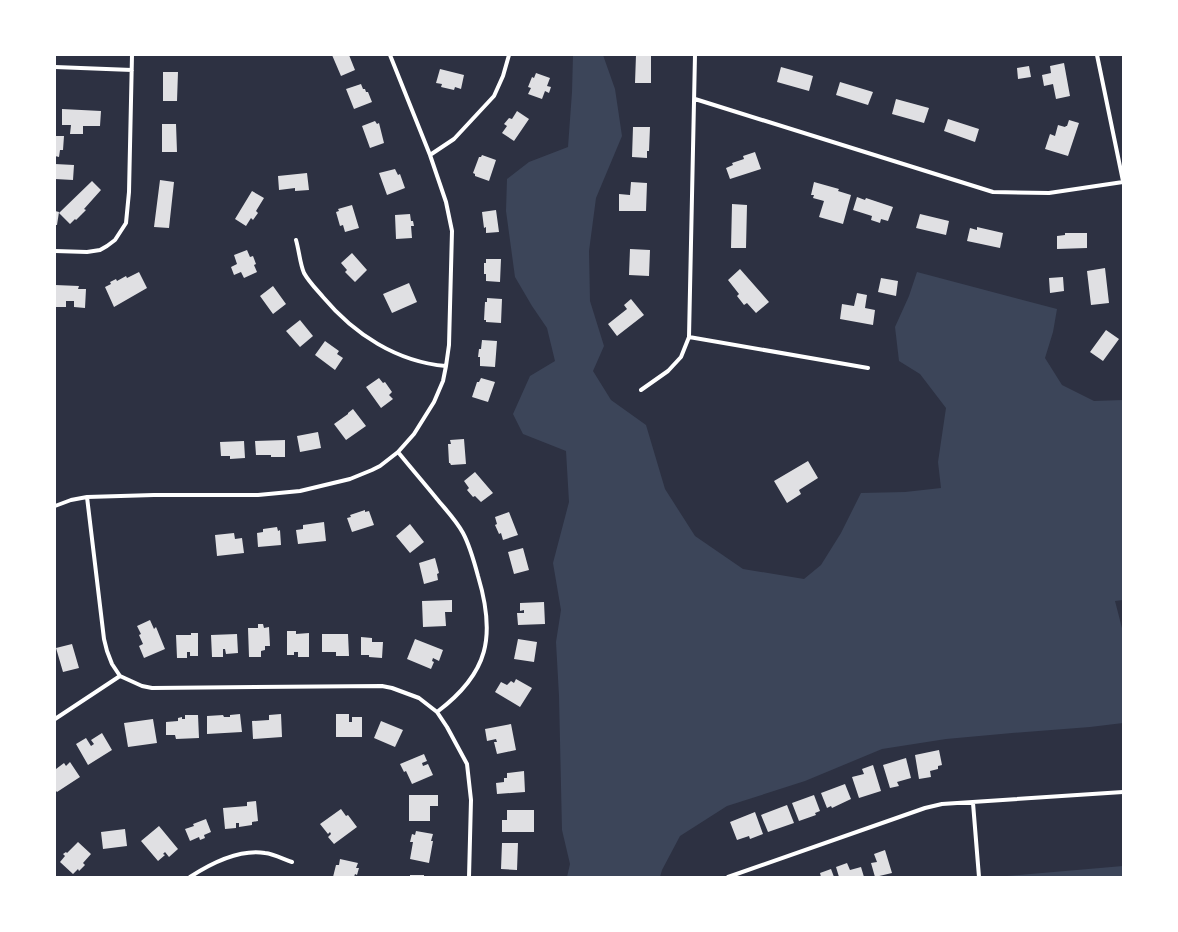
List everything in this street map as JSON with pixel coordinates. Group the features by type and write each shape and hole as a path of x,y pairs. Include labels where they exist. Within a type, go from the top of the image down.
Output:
{"street":[{"path":"55,251 87,252 100,250 115,240 126,223 129,192 132,55"},
{"path":"55,506 71,500 87,497 176,494 258,495 300,492 350,479 380,466 398,452 414,434 434,402 443,381 446,366 449,345 452,231 446,202 430,155 390,55"},
{"path":"430,155 454,139 494,96 510,55"},
{"path":"641,390 668,371 681,357 689,337 695,55"},
{"path":"695,99 993,192 1049,193 1123,181 1097,55"},
{"path":"55,67 132,70"},
{"path":"296,240 304,272 329,304 359,332 380,346 411,360 428,365 446,366"},
{"path":"689,337 868,368"},
{"path":"398,452 455,520 463,533 469,546 486,606 487,627 484,654 477,669 463,689 437,712"},
{"path":"87,497 104,639 112,664 120,676 142,686 152,688 382,686 419,698 437,712 467,764 471,800 469,877"},
{"path":"55,719 120,676"},
{"path":"728,877 925,808 942,804 1123,792"},
{"path":"973,803 979,877"},
{"path":"190,877 225,858 238,855 264,852 292,862"}],"shaded area":[{"path":"573,55 603,55 615,89 622,136 596,198 589,251 590,301 604,346 593,371 611,400 646,425 665,489 695,536 743,569 804,579 821,565 841,533 861,493 905,492 941,488 938,462 946,408 920,374 899,361 895,327 909,296 917,272 1057,309 1053,332 1045,358 1062,385 1094,401 1123,400 1123,600 1115,601 1123,632 1123,723 946,739 882,749 805,781 727,806 680,836 662,870 660,877 567,877 570,864 562,830 559,696 556,642 561,610 553,563 569,502 566,451 523,434 513,414 530,376 555,361 547,328 515,277 506,211 507,179 529,162 568,147"},
{"path":"1123,866 1123,877 996,877"}],"building":[{"path":"332,55 349,55 355,70 341,76"},
{"path":"636,55 651,55 651,83 635,83"},
{"path":"1064,63 1070,96 1056,99 1053,84 1044,86 1042,75 1051,73 1050,66"},
{"path":"1029,66 1031,77 1018,79 1017,68"},
{"path":"781,67 813,76 809,91 777,82"},
{"path":"440,69 464,75 461,89 455,87 454,90 441,87 442,84 436,83"},
{"path":"163,72 178,72 177,101 163,101"},
{"path":"536,73 550,78 547,86 551,87 549,93 545,91 542,99 528,94 531,88 528,87 532,77 534,78"},
{"path":"840,82 873,92 868,105 836,95"},
{"path":"361,84 363,89 368,92 372,102 354,109 346,89"},
{"path":"896,99 929,108 924,123 892,114"},
{"path":"62,109 101,111 100,126 83,126 83,134 70,134 71,125 62,125"},
{"path":"517,111 529,119 514,141 502,133 507,126 504,124 509,118 512,119"},
{"path":"948,119 979,129 975,142 944,131"},
{"path":"1069,120 1079,123 1068,156 1045,149 1050,134 1055,136 1058,125 1065,127 1067,126"},
{"path":"375,121 377,124 379,123 384,143 370,148 362,126"},
{"path":"162,124 176,124 177,152 162,152"},
{"path":"633,127 650,127 649,151 647,151 647,158 632,157"},
{"path":"55,136 64,136 63,150 60,150 59,157 55,156"},
{"path":"755,152 761,169 730,179 726,168 733,165 732,163 744,159 743,156"},
{"path":"482,155 496,160 489,181 475,176 473,173 479,157"},
{"path":"55,164 74,165 73,180 55,179"},
{"path":"395,169 398,175 400,174 405,188 387,195 379,173"},
{"path":"307,173 309,190 295,191 295,188 279,190 278,176"},
{"path":"160,180 174,182 169,228 154,227"},
{"path":"92,181 101,190 84,209 86,210 70,224 59,213"},
{"path":"631,182 647,183 646,211 619,211 619,194 630,195"},
{"path":"814,182 839,189 838,191 851,195 843,224 819,217 824,201 813,198 814,195 811,195"},
{"path":"252,191 264,198 256,211 258,213 253,220 251,218 246,226 235,219"},
{"path":"857,197 865,200 866,198 893,207 888,221 881,219 880,223 871,220 872,216 853,210"},
{"path":"732,204 747,205 746,248 731,248"},
{"path":"352,205 359,228 345,232 343,225 340,226 336,212 339,211 338,209"},
{"path":"496,210 499,232 486,233 482,212"},
{"path":"55,211 59,212 57,225 55,225"},
{"path":"410,214 411,221 413,221 414,226 411,226 412,238 396,239 395,215"},
{"path":"920,214 949,221 946,235 916,228"},
{"path":"977,227 1003,233 1000,248 967,241 970,228 977,230"},
{"path":"1065,233 1087,233 1087,248 1057,249 1057,236 1065,235"},
{"path":"630,249 650,250 649,276 629,275"},
{"path":"247,250 250,257 253,256 256,264 254,265 257,272 244,278 241,272 234,275 231,267 237,264 234,255"},
{"path":"352,253 367,270 355,282 345,272 347,270 341,263"},
{"path":"486,259 501,259 500,282 486,281 486,274 484,274 484,263 486,263"},
{"path":"1105,268 1109,303 1091,305 1087,271"},
{"path":"740,269 769,302 756,313 747,303 744,305 737,296 739,294 728,280"},
{"path":"139,272 147,288 114,307 105,287 116,279 117,281 126,276 127,278"},
{"path":"1063,277 1064,291 1050,293 1049,278"},
{"path":"881,278 898,281 896,296 878,292"},
{"path":"409,283 417,302 392,313 383,294"},
{"path":"55,285 79,286 78,289 86,289 85,308 74,307 74,301 66,301 66,307 55,307"},
{"path":"273,286 286,304 273,314 260,296"},
{"path":"857,293 867,295 865,308 875,310 873,325 840,319 842,304 854,306"},
{"path":"487,298 502,299 501,323 486,322 486,320 484,320 485,302 487,302"},
{"path":"631,299 644,315 617,336 608,324 627,309 624,305"},
{"path":"300,320 313,336 300,347 286,331"},
{"path":"1106,330 1119,339 1103,361 1090,352"},
{"path":"482,340 497,341 495,367 480,366 480,357 478,357"},
{"path":"325,341 339,351 337,354 343,358 335,370 315,355"},
{"path":"379,378 383,383 385,382 392,392 389,395 393,399 381,408 366,387"},
{"path":"481,378 495,382 488,402 472,397 477,382 479,382"},
{"path":"353,409 366,426 346,440 334,424"},
{"path":"318,432 321,448 300,452 297,436"},
{"path":"464,439 466,464 451,465 449,463 448,444 451,444 450,440"},
{"path":"285,440 285,457 256,455 255,441"},
{"path":"244,441 245,458 230,459 230,456 221,456 220,442"},
{"path":"808,461 818,478 799,490 801,494 787,503 774,481"},
{"path":"475,472 493,493 481,502 475,496 473,497 467,490 469,488 464,481"},
{"path":"365,510 365,512 369,511 374,525 352,532 347,518 351,517 350,515"},
{"path":"509,512 518,535 503,540 501,533 499,534 495,525 497,524 495,517"},
{"path":"324,522 326,541 298,544 296,530 303,529 303,525"},
{"path":"410,524 424,542 410,553 396,536"},
{"path":"277,527 278,531 280,530 281,545 258,547 257,533 263,532 263,529"},
{"path":"234,533 235,539 242,538 244,553 217,556 215,535"},
{"path":"523,548 529,570 514,574 508,552"},
{"path":"435,558 439,573 437,574 438,580 424,584 419,563"},
{"path":"452,600 452,612 445,612 446,626 423,627 422,601"},
{"path":"544,602 545,624 518,625 517,613 524,613 524,610 520,611 520,603"},
{"path":"150,620 154,629 156,627 165,649 144,658 139,646 143,644 139,635 141,634 137,626"},
{"path":"258,624 263,624 264,628 269,627 270,646 265,646 265,650 261,651 261,657 249,657 248,628 258,628"},
{"path":"287,631 296,631 296,634 309,633 309,657 298,657 298,652 294,652 294,655 287,655"},
{"path":"191,633 198,633 198,656 190,656 190,652 187,652 187,658 177,658 176,635 191,635"},
{"path":"237,634 238,653 226,654 225,649 223,649 223,657 212,657 211,635"},
{"path":"322,634 348,634 349,656 336,656 336,652 322,652"},
{"path":"361,637 372,638 372,642 383,642 382,658 361,655"},
{"path":"415,639 443,650 439,661 433,658 432,661 434,662 431,669 407,659"},
{"path":"518,639 537,642 534,662 514,659"},
{"path":"72,644 79,668 63,672 56,648"},
{"path":"516,679 532,688 520,707 495,692 501,682 507,685 511,681 514,683"},
{"path":"240,714 242,732 207,734 207,716 223,715 224,717 230,717 230,715"},
{"path":"281,714 282,737 253,739 252,721 269,720 269,715"},
{"path":"336,714 349,714 349,722 352,722 352,717 362,717 362,737 336,737"},
{"path":"185,715 198,715 199,738 176,739 175,735 166,735 166,722 178,721 178,718 182,717 182,719 185,719"},
{"path":"153,719 157,743 128,747 124,723"},
{"path":"381,721 403,730 395,747 374,738"},
{"path":"511,724 516,750 497,754 494,742 497,742 496,739 487,741 485,729"},
{"path":"102,733 112,750 88,765 76,744 86,738 91,746 94,744 91,740"},
{"path":"939,750 942,765 938,766 938,769 930,771 931,777 919,779 915,755"},
{"path":"424,754 427,761 422,763 423,766 428,764 433,775 412,784 406,771 404,772 400,764"},
{"path":"906,758 911,778 897,782 899,786 890,788 883,765"},
{"path":"70,762 80,777 57,792 55,790 55,767 56,769 64,763 66,766"},
{"path":"873,765 881,791 859,798 852,777 864,774 862,769"},
{"path":"524,771 525,792 497,794 496,783 504,782 504,778 507,778 507,773"},
{"path":"845,784 851,799 832,808 831,806 827,808 821,793"},
{"path":"409,795 438,795 438,806 430,806 430,821 409,821"},
{"path":"814,795 820,811 815,813 816,815 799,821 792,803"},
{"path":"256,801 258,821 252,822 252,825 239,827 239,823 236,823 236,828 225,829 223,808 247,806 247,802"},
{"path":"787,805 794,823 768,832 761,815"},
{"path":"341,809 346,816 348,815 357,827 334,844 328,837 331,834 330,832 328,834 320,824"},
{"path":"507,810 534,810 534,832 502,832 502,820 507,820"},
{"path":"755,812 763,834 750,839 749,836 737,840 730,822"},
{"path":"206,819 211,832 204,835 205,838 200,840 199,837 190,841 185,829"},
{"path":"159,826 178,849 169,857 165,852 163,854 165,855 158,861 141,841"},
{"path":"125,829 127,846 103,849 101,832"},
{"path":"416,831 433,834 429,863 410,859 413,842 410,842 412,834 415,835"},
{"path":"78,842 91,854 83,863 85,865 73,874 60,862 65,856 63,854 66,852 67,853"},
{"path":"502,843 518,843 517,870 501,869"},
{"path":"885,850 892,873 875,877 871,863 877,862 874,854"},
{"path":"340,859 358,863 356,868 359,868 357,875 355,874 354,877 333,877 336,865 339,865"},
{"path":"847,863 850,870 861,867 864,877 839,877 836,867"},
{"path":"831,869 834,877 821,877 820,873"},
{"path":"410,875 424,875 424,877 410,877"}]}
